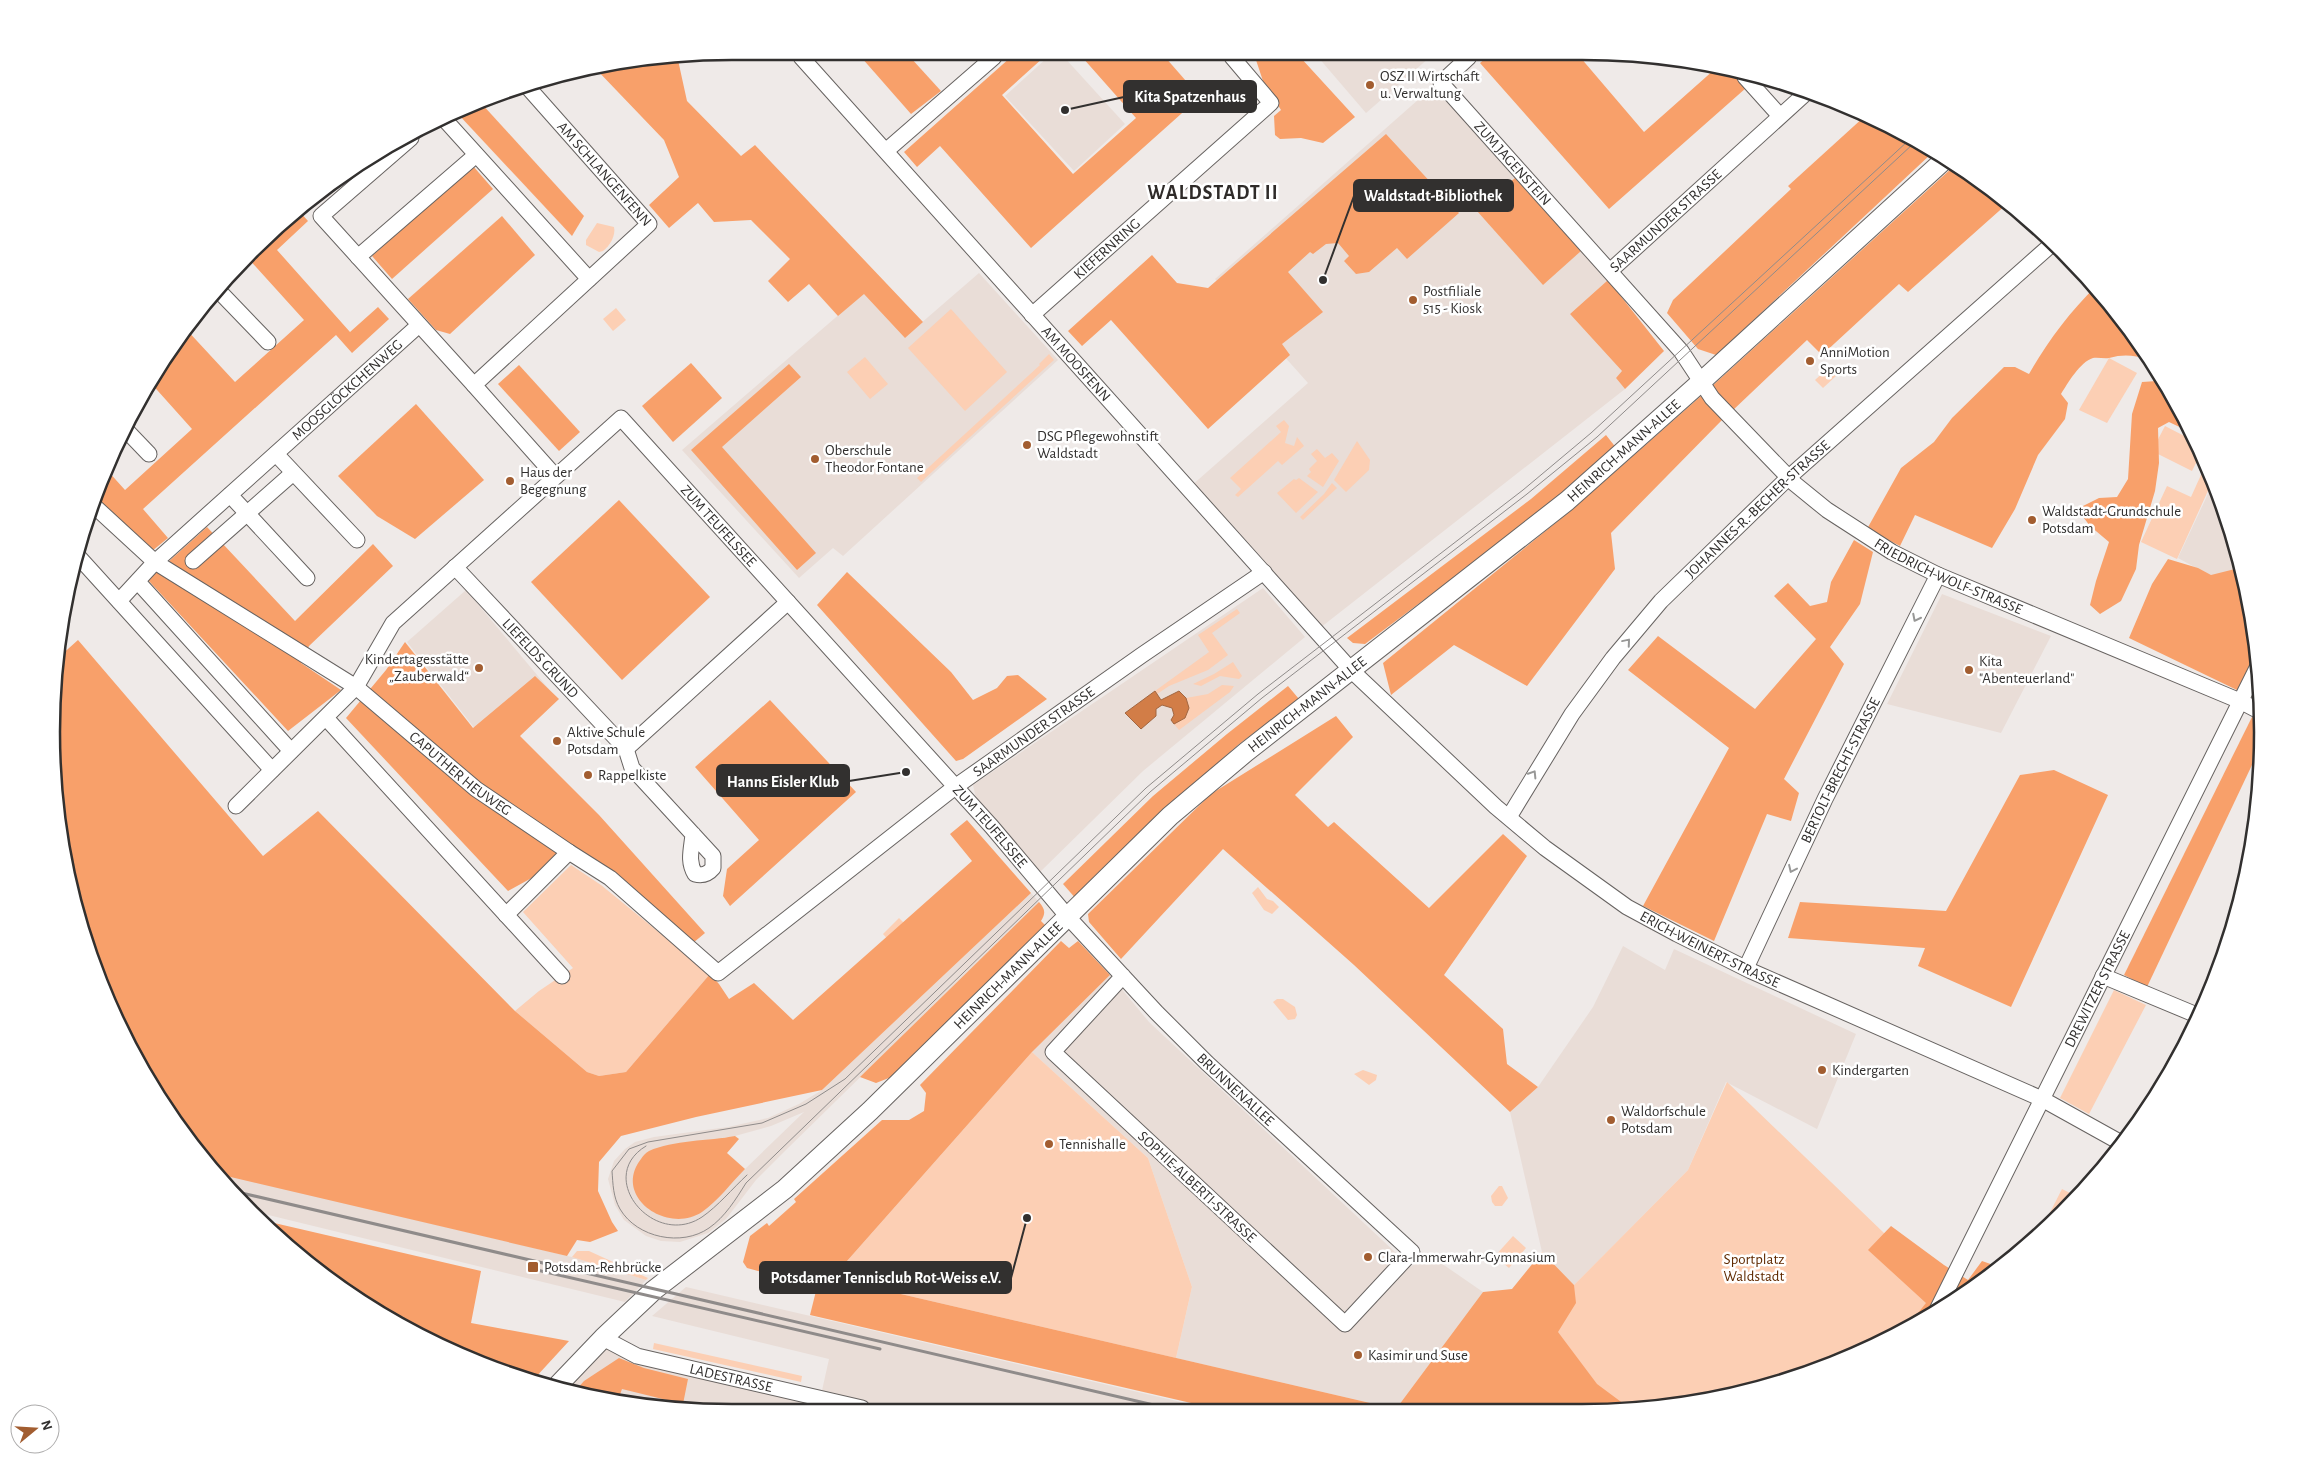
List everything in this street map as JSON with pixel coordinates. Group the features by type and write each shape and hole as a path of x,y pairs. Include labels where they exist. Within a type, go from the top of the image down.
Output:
{"main road":[{"name":"HEINRICH-MANN-ALLEE","path":"561,1382 632,1310 687,1264 794,1181 870,1111 1170,816 1246,752 1567,501 1702,382 1940,164"}],"street":[{"name":"AM MOOSFENN","path":"804,60 887,150 1032,315 1352,670"},
{"path":"887,150 991,60"},
{"name":"KIEFERNRING","path":"1032,315 1271,103 1235,60"},
{"name":"ZUM JAGENSTEIN","path":"1466,60 1441,83 1610,271"},
{"path":"1749,81 1780,116"},
{"name":"AM SCHLANGENFENN","path":"474,385 650,224 532,91"},
{"name":"SAARMUNDER STRASSE","path":"1702,382 1681,351 1610,271 1801,97"},
{"path":"448,123 589,279"},
{"path":"399,148 321,216 555,476"},
{"path":"358,257 476,155"},
{"name":"JOHANNES-R.-BECHER-STRASSE","path":"1509,817 1572,714 1613,658 1658,604 1788,478 2047,248"},
{"path":"222,295 268,342"},
{"name":"MOOSGLÖCKCHENWEG","path":"155,562 420,325"},
{"name":"FRIEDRICH-WOLF-STRASSE","path":"1702,382 1715,401 1788,478 1827,510 1892,552 1938,574 2253,708"},
{"name":"ZUM TEUFELSSEE","path":"356,687 393,623 620,418 955,787 1068,917"},
{"path":"130,434 149,454"},
{"path":"276,454 357,540"},
{"path":"192,561 292,472"},
{"path":"230,495 307,578"},
{"name":"CAPUTHER HEUWEG","path":"98,510 155,562 356,687 476,789 610,878 629,893 718,974"},
{"path":"82,561 272,770"},
{"path":"119,601 155,562"},
{"name":"LIEFELDS GRUND","path":"456,566 626,749 632,768 693,834"},
{"name":"SAARMUNDER STRASSE","path":"718,974 955,787 1142,654 1264,572"},
{"name":"BERTOLT-BRECHT-STRASSE","path":"1746,968 1825,799 1938,574"},
{"path":"138,582 291,751"},
{"path":"626,749 788,602"},
{"name":"ERICH-WEINERT-STRASSE","path":"1352,670 1509,817 1545,848 1627,907 1746,968 2042,1100 2116,1140"},
{"name":"DREWITZER STRASSE","path":"1943,1299 2252,678"},
{"path":"236,806 356,687"},
{"path":"326,718 562,976"},
{"path":"506,915 569,852"},
{"name":"BRUNNENALLEE","path":"1068,917 1207,1062 1412,1252"},
{"name":"SOPHIE-ALBERTI-STRASSE","path":"1123,976 1053,1052 1345,1324 1412,1252"},
{"path":"2103,976 2192,1013"},
{"name":"LADESTRASSE","path":"603,1338 637,1356 845,1404"}],"shaded area":[{"path":"864,60 913,60 941,91 911,114"},
{"path":"1008,60 1041,60 1002,95 1073,174 1136,118 1085,60 1168,60 1200,97 1031,248 940,146 917,167 904,152"},
{"path":"1045,60 1067,60 1125,124 1074,171 1005,96"},
{"path":"1256,60 1303,60 1355,117 1323,143 1301,138 1280,139 1275,135 1274,116 1281,110 1263,81"},
{"name":"OSZ II Wirtschaft u. Verwaltung","path":"1321,60 1427,60 1366,113"},
{"path":"1484,60 1583,60 1644,132 1711,73 1737,79 1746,88 1609,209 1480,63"},
{"path":"678,62 687,101 741,156 755,145 923,322 905,338 864,294 838,316 809,284 788,302 768,281 790,259 751,220 714,222 698,203 669,228 649,205 679,177 664,140 600,73"},
{"path":"1436,84 1608,280 1570,314 1623,372 1616,378 1625,389 1311,635 1182,494 1308,383 1215,279"},
{"path":"485,107 584,216 572,236 461,117"},
{"path":"1860,120 1928,156 1716,355 1698,349 1667,313 1673,300 1791,189 1788,186"},
{"path":"1386,134 1459,213 1407,259 1397,248 1369,272 1356,274 1344,261 1349,256 1338,243 1326,244 1313,254 1310,252 1288,272 1323,312 1282,344 1290,355 1208,429 1111,320 1082,346 1068,331 1152,255 1177,283 1208,288"},
{"path":"473,166 493,189 392,279 372,256"},
{"path":"1950,170 2002,208 1908,292 1899,284 1822,355 1807,340 1731,412 1710,388"},
{"path":"1515,178 1581,251 1543,285 1477,211"},
{"path":"303,215 308,221 277,250 350,332 378,307 389,319 352,353 336,335 143,509 168,538 152,551 101,503 111,475 125,490 192,429 155,388 173,359 191,334 235,382 304,320 252,262"},
{"path":"502,216 535,255 450,334 436,330 408,299"},
{"path":"979,273 1058,360 843,556 833,548 799,578 682,450 864,293 905,337"},
{"path":"1608,280 1664,351 1625,389 1616,378 1622,371 1570,314"},
{"path":"2090,292 2140,357 2119,356 2093,358 2088,360 2075,373 2061,394 2068,403 2065,419 2038,455 2015,509 1992,548 1915,515 1900,546 1867,529 1901,468 1934,442 1952,418 2004,367 2015,367 2029,374 2044,350 2077,306"},
{"path":"691,363 722,398 673,442 642,406"},
{"path":"789,364 801,377 722,447 816,553 797,570 691,450"},
{"path":"519,365 580,432 559,451 498,384"},
{"path":"2155,381 2181,428 2169,422 2158,428 2159,463 2155,491 2139,545 2136,569 2121,601 2100,614 2090,605 2109,542 2090,526 2077,509 2099,498 2117,497 2128,479 2132,414 2142,382"},
{"path":"1701,396 1723,419 1611,533 1615,569 1527,686 1454,645 1391,695 1383,663 1574,508"},
{"path":"416,404 484,480 415,539 377,516 338,476"},
{"path":"1606,435 1617,449 1541,512 1365,644 1353,643 1347,638 1531,499"},
{"path":"2209,491 2236,579 2231,587 2178,558"},
{"path":"619,500 710,597 622,680 531,582"},
{"path":"207,527 295,621 373,544 393,566 309,646 301,663 341,690 288,731 148,580"},
{"path":"1854,540 1873,552 1860,604 1830,647 1844,664 1784,779 1799,793 1791,821 1767,814 1714,941 1643,906 1729,748 1628,670 1658,636 1755,709 1816,639 1774,596 1788,583 1810,606 1827,602 1831,582"},
{"path":"2168,559 2198,568 2211,575 2234,569 2241,601 2250,666 2239,691 2129,638 2152,584"},
{"path":"847,572 951,672 973,700 997,688 1007,676 1018,675 1047,699 963,759 956,761 817,605"},
{"path":"1263,588 1305,637 1143,771 1040,872 977,803 973,785"},
{"name":"Kindertagesstätte „Zauberwald“","path":"466,590 553,694 490,748 407,642"},
{"name":"Kita \"Abenteuerland\"","path":"1942,594 2051,636 2001,733 1887,704"},
{"path":"78,640 263,856 318,811 515,1011 587,1072 599,1076 626,1072 710,974 729,999 754,983 793,1020 972,861 950,834 967,820 1031,893 822,1090 696,1117 621,1136 599,1162 598,1191 618,1231 590,1242 577,1240 567,1256 228,1176 199,1141 173,1105 150,1068 129,1029 111,989 96,948 83,906 73,863 61,776 61,688 65,651"},
{"path":"405,642 473,728 535,676 559,699 520,736 599,815 705,933 693,943 577,853 508,891 346,718 386,670"},
{"path":"1288,686 1299,699 1238,745 1169,806 1077,900 1063,884 1153,796"},
{"path":"1155,691 1161,700 1179,691 1186,698 1189,708 1185,718 1174,724 1171,720 1174,715 1172,708 1162,705 1156,709 1156,716 1141,729 1125,713"},
{"path":"770,700 856,792 730,906 723,896 727,869 759,840 695,767"},
{"path":"1336,716 1353,737 1295,795 1328,827 1334,822 1429,908 1503,834 1527,856 1444,975 1503,1029 1507,1064 1538,1087 1510,1112 1354,965 1223,849 1121,959 1089,922 1088,914 1211,794"},
{"path":"2252,717 2254,717 2253,762 2147,987 2124,975"},
{"path":"2054,770 2108,795 2011,1007 1918,966 1925,948 1788,938 1800,902 1946,911 2020,775"},
{"path":"1031,893 1039,902 756,1180 726,1219 708,1233 680,1242 661,1241 646,1236 624,1220 615,1205 608,1179 614,1161 625,1149 635,1142 654,1137 728,1127 768,1118 799,1104 822,1090","holes":["804,1112 701,1212 666,1146 735,1136 771,1126"]},
{"path":"1039,902 1044,911 1041,921 1047,927 899,1074 876,1083 860,1077"},
{"path":"1061,941 1069,948 1078,941 1110,975 1032,1052 832,1278 1374,1404 1195,1404 810,1315 817,1287 747,1268 743,1262 750,1236 767,1223 769,1226 796,1202 794,1199 882,1120 909,1120 924,1111 926,1093 920,1085"},
{"name":"Waldorfschule Potsdam","path":"1623,946 1665,970 1674,949 1856,1034 1817,1129 1726,1082 1688,1170 1574,1285 1542,1252 1510,1112 1538,1087 1593,1007"},
{"path":"1110,975 1149,1022 1411,1267 1425,1252 1483,1292 1400,1404 1374,1404 1176,1358 1192,1287 1148,1158 1032,1052"},
{"path":"735,1136 739,1139 727,1153 745,1169 702,1212 688,1218 674,1219 660,1215 648,1208 638,1198 633,1186 634,1173 641,1159 648,1152 669,1145"},
{"path":"227,1175 576,1258 646,1280 625,1302 264,1214"},
{"path":"274,1223 481,1271 471,1323 569,1341 538,1375 475,1353 435,1335 359,1291 323,1265"},
{"path":"1891,1226 1968,1280 1982,1261 1992,1264 1955,1291 1917,1315 1926,1303 1868,1250"},
{"path":"1542,1252 1574,1285 1576,1303 1558,1332 1597,1384 1623,1403 1400,1404 1483,1292 1512,1289"},
{"path":"686,1287 1189,1404 860,1404 821,1395 829,1359 652,1316"},
{"path":"606,1348 816,1404 688,1403 644,1398 572,1384"},
{"path":"619,1358 644,1368 688,1379 683,1402 622,1389 620,1394 580,1386 584,1381"}],"green space":[{"path":"597,223 614,227 610,243 606,249 599,252 586,245 586,240"},
{"path":"616,308 626,320 613,331 603,319"},
{"path":"951,309 1007,372 965,411 908,348"},
{"path":"1049,354 1054,360 921,482 917,478 1040,365"},
{"path":"865,357 888,384 870,399 847,372"},
{"path":"2109,358 2137,373 2107,423 2079,410"},
{"path":"1828,368 1836,376 1823,388 1815,380"},
{"path":"1284,420 1289,426 1285,443 1294,446 1297,437 1304,446 1282,465 1278,461 1238,497 1235,495 1241,489 1230,478 1281,432 1276,426"},
{"path":"2165,426 2186,437 2197,461 2192,471 2152,451"},
{"path":"1357,441 1370,460 1369,470 1346,492 1334,480"},
{"path":"1317,449 1325,458 1332,453 1339,461 1323,487 1307,476 1311,472 1309,469 1317,461 1311,454"},
{"path":"2202,473 2208,490 2177,559 2141,542 2167,486 2191,497"},
{"path":"1299,478 1318,492 1296,513 1277,493 1294,479"},
{"path":"1332,483 1337,488 1303,520 1300,517 1324,494"},
{"path":"1237,609 1240,613 1212,633 1228,655 1208,670 1169,686 1157,694 1155,691 1209,652 1198,635"},
{"path":"1233,662 1242,676 1239,679 1220,676 1201,686 1193,684 1214,674"},
{"path":"1222,685 1234,686 1230,692 1179,730 1174,724 1185,718 1189,709 1186,698 1208,694"},
{"path":"571,865 601,885 710,974 626,1072 599,1076 587,1072 515,1011 539,991 573,968 523,912"},
{"path":"1258,887 1267,899 1273,901 1279,907 1272,914 1264,910 1252,893"},
{"path":"899,918 909,928 892,944 883,934"},
{"path":"2114,990 2146,1005 2089,1114 2060,1098"},
{"path":"1277,999 1283,999 1295,1007 1297,1015 1295,1019 1288,1020 1273,1002"},
{"path":"1032,1052 1148,1158 1192,1287 1176,1358 832,1278"},
{"path":"1363,1070 1377,1075 1376,1080 1369,1085 1354,1074"},
{"name":"Sportplatz Waldstadt","path":"1727,1082 1937,1284 1922,1311 1879,1335 1839,1353 1798,1368 1756,1381 1713,1391 1626,1403 1598,1404 1508,1355 1574,1285 1688,1170"},
{"path":"1499,1186 1502,1186 1508,1198 1502,1206 1495,1206 1491,1196"},
{"path":"2062,1189 2070,1193 2057,1207 2049,1215"},
{"path":"1513,1236 1526,1248 1509,1268 1495,1256"},
{"path":"577,1251 589,1251 648,1278 646,1280 572,1257"},
{"path":"654,1343 802,1376 801,1382 653,1349"}],"tram line":[{"path":"1906,143 1591,433 1523,490 1258,694 1146,788 845,1079 806,1104 762,1123 648,1142 629,1149 612,1171 616,1200 628,1219 637,1227 649,1233 673,1238 698,1234 715,1224 730,1207 746,1183 1150,792 1262,698 1527,494 1597,437 1911,146"},
{"path":"646,1146 632,1159 626,1175 628,1191 636,1205 649,1217 666,1224 684,1224 702,1217 747,1175"}],"railway":[{"path":"245,1194 1149,1404"},
{"path":"537,1270 880,1349"}],"place":[{"name":"OSZ II Wirtschaft u. Verwaltung","path":"1370,85"},
{"name":"Kita Spatzenhaus","path":"1065,110"},
{"name":"Waldstadt-Bibliothek","path":"1323,280"},
{"name":"Postfiliale 515 - Kiosk","path":"1413,300"},
{"name":"AnniMotion Sports","path":"1810,361"},
{"name":"DSG Pflegewohnstift Waldstadt","path":"1027,445"},
{"name":"Oberschule Theodor Fontane","path":"815,459"},
{"name":"Haus der Begegnung","path":"510,481"},
{"name":"Waldstadt-Grundschule Potsdam","path":"2032,520"},
{"name":"Kindertagesstätte „Zauberwald“","path":"479,668"},
{"name":"Kita \"Abenteuerland\"","path":"1969,670"},
{"name":"Aktive Schule Potsdam","path":"557,741"},
{"name":"Hanns Eisler Klub","path":"906,772"},
{"name":"Rappelkiste","path":"588,775"},
{"name":"Kindergarten","path":"1822,1070"},
{"name":"Waldorfschule Potsdam","path":"1611,1120"},
{"name":"Tennishalle","path":"1049,1144"},
{"name":"Potsdamer Tennisclub Rot-Weiss e.V.","path":"1027,1218"},
{"name":"Clara-Immerwahr-Gymnasium","path":"1368,1257"},
{"name":"Potsdam-Rehbrücke","path":"533,1267"},
{"name":"Kasimir und Suse","path":"1358,1355"}],"district":[{"name":"WALDSTADT II","path":"1213,193"}]}
